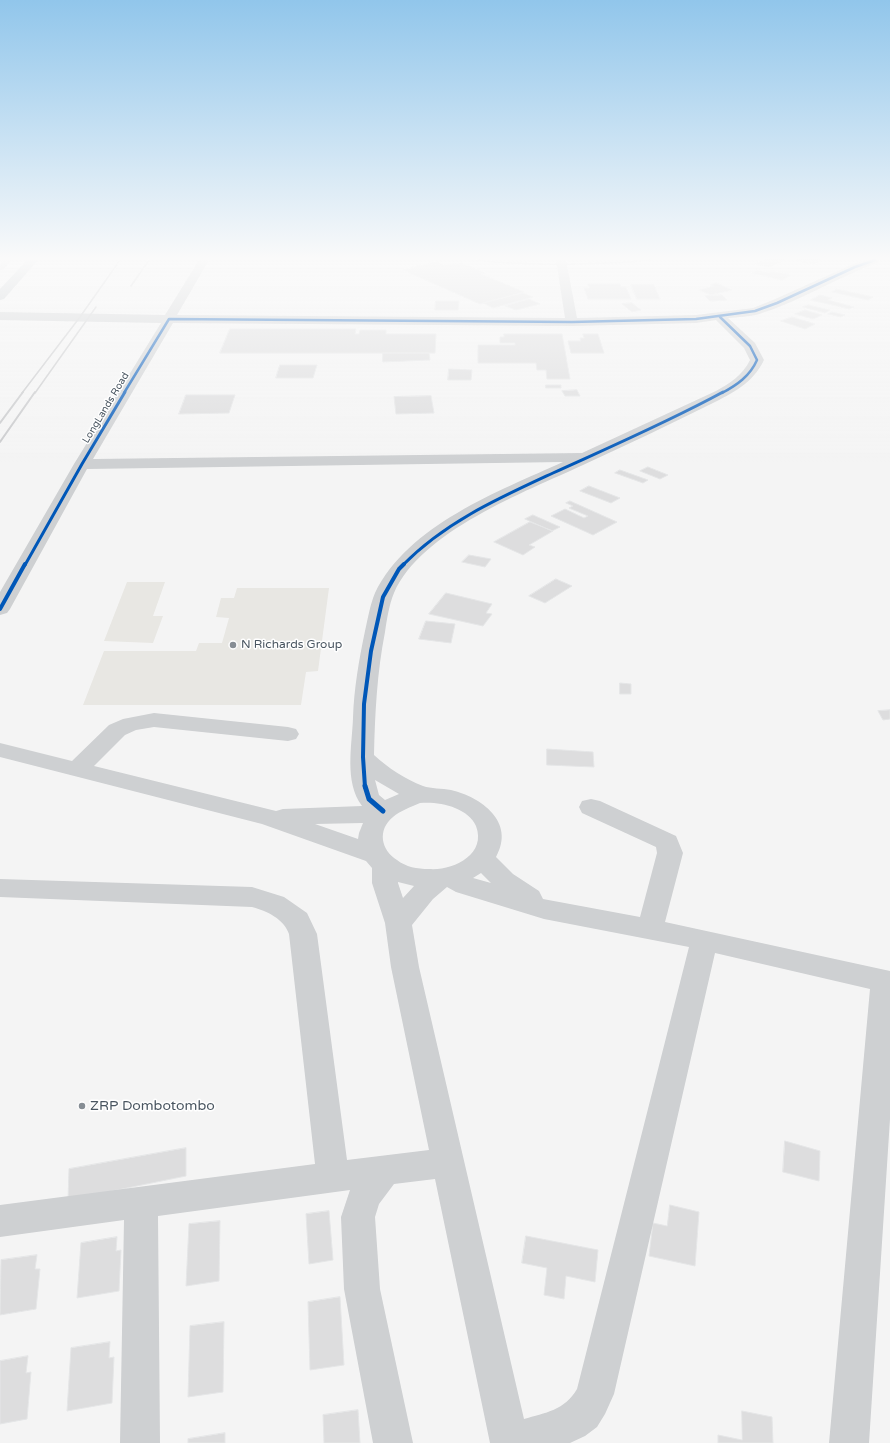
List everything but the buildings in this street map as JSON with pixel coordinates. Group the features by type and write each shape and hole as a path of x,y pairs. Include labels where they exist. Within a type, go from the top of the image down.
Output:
{"street":[{"name":"LongLands Road","path":"0,609 82,464 164,327"},
{"path":"382,813 368,797 363,773 364,711 368,662 378,617 385,592 399,571 411,555 427,542 461,519 504,496 724,392 754,368 757,360 750,346 731,327"},
{"path":"82,464 588,457"},
{"path":"77,769 117,730 131,724 154,720 288,734"},
{"path":"0,750 268,817 380,859 400,874 420,879 445,878 544,908 704,940 887,982 849,1443"},
{"path":"364,758 376,770 400,786 423,795 444,796 464,802 480,812 489,826 490,842 484,857 469,869 445,878 418,898 398,922"},
{"path":"268,817 382,813 406,800 423,795"},
{"path":"591,807 667,842 670,853 650,930"},
{"path":"382,813 372,829 370,841 380,859 385,883 398,922 405,967 510,1443 578,1420 588,1408 595,1394 704,940"},
{"path":"484,857 486,862 502,878 544,908"},
{"path":"0,888 252,898 275,904 298,920 303,934 332,1178"},
{"path":"0,1221 448,1162"},
{"path":"384,1171 364,1197 358,1216 362,1288 393,1443"},
{"path":"140,1443 141,1202"}],"shaded area":[{"path":"127,582 165,582 153,616 163,616 153,643 104,641"},
{"name":"N Richards Group","path":"237,588 329,588 318,671 306,672 301,705 83,705 104,651 196,651 199,643 222,643 229,618 216,617 221,598 234,598"}],"railway":[{"path":"22,393 72,327"},
{"path":"35,393 82,327"},
{"path":"0,423 23,392"},
{"path":"0,442 35,392"}],"cycle path":[{"path":"0,609 82,464 164,327"},
{"path":"383,811 369,799 365,790 363,769 365,694 369,662 380,606 385,592 399,569 419,549 443,530 469,514 497,499 706,401 728,390 743,380 754,367 757,360 750,346 731,327"}],"place":[{"name":"N Richards Group","path":"233,645"},
{"name":"ZRP Dombotombo","path":"82,1106"}]}
